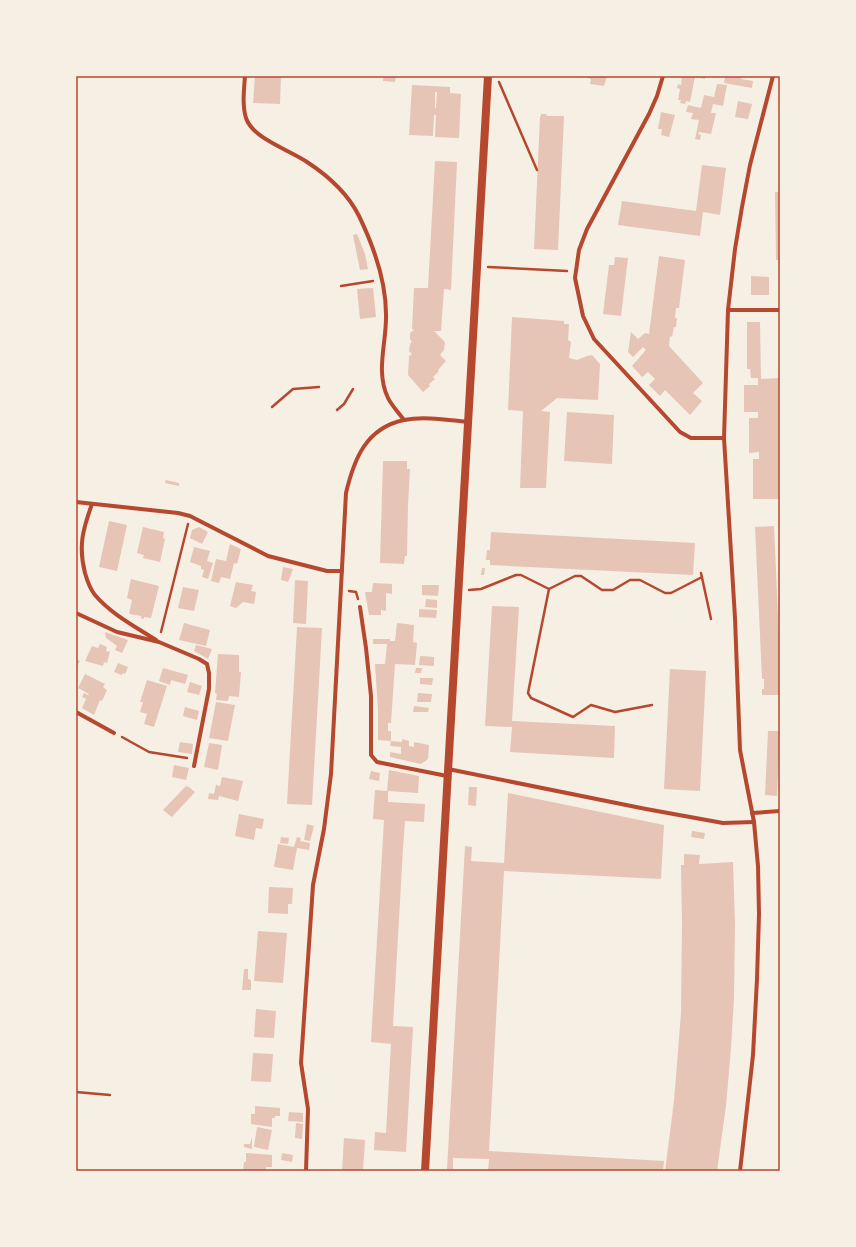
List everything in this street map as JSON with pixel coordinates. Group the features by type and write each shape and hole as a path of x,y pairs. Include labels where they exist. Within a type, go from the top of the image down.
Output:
{"main road":[{"path":"425,1171 488,76"}],"street":[{"path":"245,76 244,103 246,119 254,131 309,163 337,186 358,215 373,251 385,295 386,315 382,367 384,385 388,398 404,420"},
{"path":"663,76 657,96 649,114 587,229 580,250 576,271 578,296 583,316 594,339 680,432 691,438 724,438"},
{"path":"740,1171 753,1055 758,978 758,866 754,822 740,750 724,438 728,310 734,249 750,165 772,76"},
{"path":"728,310 780,310"},
{"path":"306,1171 308,1109 301,1063 313,885 324,829 331,774 346,493 351,472 358,455 370,439 385,428 404,420 421,419 469,422"},
{"path":"76,502 178,513 190,516 268,556 327,571 342,571"},
{"path":"92,504 85,522 81,546 83,564 87,579 94,594 108,608 159,642"},
{"path":"360,607 371,696 371,755 377,762 448,773 723,823 754,822"},
{"path":"76,613 117,632 159,642 199,659 207,664 209,673 209,689 194,766"},
{"path":"76,712 114,733"},
{"path":"752,813 780,811"}],"path":[{"path":"497,76 537,170"},
{"path":"478,266 576,271"},
{"path":"341,286 381,279"},
{"path":"272,407 293,389 319,387"},
{"path":"336,410 344,404 353,389"},
{"path":"159,642 190,516"},
{"path":"701,573 711,619"},
{"path":"458,590 481,589 516,575 521,575 549,589"},
{"path":"549,589 574,576 581,576 602,590 613,590 630,580 640,580 665,593 671,593 702,577"},
{"path":"549,589 528,693 531,698 573,717 591,705 615,712 652,705"},
{"path":"349,591 356,592"},
{"path":"114,733 150,752 195,759"},
{"path":"76,1092 110,1095"}],"building":[{"path":"255,76 281,76 280,104 253,103"},
{"path":"384,76 396,76 395,82 383,81"},
{"path":"587,76 607,76 604,86 590,84 591,79 587,78"},
{"path":"682,76 705,76 705,79 695,77 690,102 686,101 685,104 680,103 681,100 678,100 680,89 677,88 678,84 681,85"},
{"path":"725,76 742,76 741,79 753,81 752,88 724,83"},
{"path":"717,84 727,85 723,106 713,104 711,113 716,113 711,134 699,132 698,134 701,135 700,140 695,139 699,120 691,119 693,113 686,112 688,105 701,108 704,95 714,97"},
{"path":"412,85 450,87 450,93 461,94 459,138 435,137 436,115 434,115 433,136 409,135","holes":["435,92 437,92 436,108 435,108"]},
{"path":"738,101 752,104 748,119 735,117"},
{"path":"661,112 675,115 669,137 661,135 662,129 658,129"},
{"path":"541,114 546,114 547,116 564,116 558,250 534,249"},
{"path":"435,161 457,162 451,290 444,289 441,331 434,331 445,342 444,350 440,355 446,361 433,377 435,379 429,384 430,386 423,392 408,375 409,356 412,354 409,351 410,344 412,342 410,339 410,333 414,330 412,329 414,288 428,288"},
{"path":"702,165 726,168 720,215 703,212 700,236 618,225 622,201 696,211"},
{"path":"775,192 780,192 780,260 776,260"},
{"path":"357,234 365,254 368,269 360,270 353,235"},
{"path":"659,256 685,260 679,308 676,308 676,327 674,327 672,337 670,336 669,346 703,383 693,393 702,401 690,415 665,390 660,396 649,385 655,379 648,372 642,377 632,366 646,350 643,347 633,357 628,352 631,332 638,339 645,333 649,334"},
{"path":"615,257 628,258 621,316 603,314 609,265 614,265"},
{"path":"751,276 769,277 769,295 751,295"},
{"path":"373,288 376,317 360,319 357,289"},
{"path":"512,317 564,321 564,324 569,324 568,340 571,342 569,358 577,360 592,355 600,364 598,400 557,398 541,411 550,412 546,488 520,488 523,411 508,410"},
{"path":"747,322 760,322 761,379 780,378 780,499 753,499 753,459 759,459 759,452 749,453 749,418 758,418 758,412 744,412 744,385 758,385 758,378 751,378 750,369 747,369"},
{"path":"567,412 614,415 612,464 564,461"},
{"path":"383,461 407,461 407,469 410,469 407,556 405,556 404,564 380,563"},
{"path":"166,480 179,483 179,486 165,483"},
{"path":"109,521 127,525 117,571 99,567"},
{"path":"774,526 780,661 780,695 762,695 762,689 764,689 764,679 762,679 755,527"},
{"path":"143,527 164,532 163,538 165,539 160,562 143,558 144,555 137,553"},
{"path":"199,527 208,532 202,544 190,538 192,530"},
{"path":"491,532 695,543 693,575 490,565 490,560 486,560 487,550 490,550"},
{"path":"230,544 241,549 237,564 234,563 230,579 221,577 219,583 211,581 216,559 226,561"},
{"path":"194,547 210,551 207,561 213,563 208,579 202,577 204,570 201,569 201,566 190,562"},
{"path":"283,567 293,569 288,582 281,580"},
{"path":"482,568 485,568 484,575 481,575"},
{"path":"131,579 159,586 151,618 144,617 144,619 141,618 141,616 129,614 132,600 127,598"},
{"path":"295,580 308,581 306,624 293,623"},
{"path":"236,582 253,585 251,591 256,592 254,604 243,602 236,608 230,606"},
{"path":"373,583 392,584 392,594 386,593 386,611 381,610 381,615 369,615 365,592 372,592"},
{"path":"422,585 439,585 438,596 422,595"},
{"path":"183,587 199,590 194,611 178,608"},
{"path":"426,599 437,600 437,608 425,607"},
{"path":"492,606 519,607 512,721 615,726 614,758 510,752 512,727 485,726"},
{"path":"419,609 437,610 436,618 419,617"},
{"path":"184,623 210,630 206,646 179,640"},
{"path":"397,623 414,625 413,642 417,643 415,665 395,664 391,723 388,723 388,731 391,731 391,741 378,740 375,664 385,664 387,644 373,644 373,639 390,639 390,641 395,641"},
{"path":"297,627 322,628 312,805 287,804"},
{"path":"105,632 128,640 122,653 115,650 117,646 106,638"},
{"path":"100,644 107,647 106,651 110,652 107,663 104,662 103,666 85,661 92,646 98,648"},
{"path":"196,645 212,649 208,659 194,651"},
{"path":"218,654 239,655 239,672 241,672 239,697 229,696 228,701 216,700 217,694 215,693"},
{"path":"420,656 434,657 434,666 419,665"},
{"path":"76,659 80,661 76,668"},
{"path":"118,663 128,667 125,674 123,673 122,675 114,672"},
{"path":"163,668 188,675 185,684 171,680 170,685 159,681"},
{"path":"416,668 422,668 421,673 415,673"},
{"path":"670,669 706,671 700,791 664,789"},
{"path":"85,674 105,684 103,687 107,690 102,701 100,700 94,715 82,708 86,699 82,697 84,693 89,694 78,688"},
{"path":"420,678 433,678 432,685 420,684"},
{"path":"147,680 167,686 154,727 144,724 147,714 140,712 143,702 140,702"},
{"path":"190,682 202,686 199,695 187,692"},
{"path":"418,693 432,694 431,702 417,702"},
{"path":"216,702 235,705 228,741 209,738"},
{"path":"414,706 429,708 428,712 413,712"},
{"path":"185,707 199,711 197,720 183,716"},
{"path":"768,731 780,731 777,796 765,795"},
{"path":"402,739 409,741 409,746 414,747 414,742 429,745 428,759 421,764 390,757 390,752 401,754 401,747 390,746 391,741 402,742"},
{"path":"180,742 193,744 192,754 178,752"},
{"path":"209,743 222,745 218,770 204,767"},
{"path":"174,765 189,768 186,780 172,777"},
{"path":"389,770 419,776 418,793 388,791 388,802 425,804 424,822 405,821 393,1026 413,1027 406,1152 374,1150 375,1132 386,1133 391,1044 371,1042 384,820 373,819 375,790 387,791"},
{"path":"371,771 380,773 379,781 369,779"},
{"path":"222,777 243,781 238,801 219,796 218,800 208,799 209,793 214,794 216,785 220,786"},
{"path":"186,786 195,792 172,817 163,810"},
{"path":"469,787 477,787 476,806 468,805"},
{"path":"508,793 664,825 661,879 504,871 489,1151 664,1161 663,1171 488,1171 489,1159 453,1158 453,1169 447,1169 465,846 472,847 471,861 504,863"},
{"path":"239,814 264,819 262,829 256,828 254,840 235,836"},
{"path":"307,824 314,826 310,841 304,840"},
{"path":"692,831 705,833 704,839 691,837"},
{"path":"281,837 289,838 288,844 280,843"},
{"path":"297,837 301,838 300,841 310,843 309,850 297,848 293,870 274,867 278,844 294,847"},
{"path":"684,854 700,855 699,864 733,862 735,923 734,999 726,1106 717,1171 665,1171 674,1101 681,1013 681,865 684,865"},
{"path":"269,887 293,888 292,904 288,904 288,914 268,913"},
{"path":"258,931 287,933 283,983 254,981"},
{"path":"244,969 248,969 248,979 251,980 251,990 242,990"},
{"path":"256,1009 276,1011 274,1038 254,1037"},
{"path":"253,1053 273,1054 271,1082 251,1081"},
{"path":"255,1106 280,1108 280,1116 275,1116 275,1118 272,1118 272,1127 251,1124 251,1114 255,1114"},
{"path":"289,1112 303,1113 303,1122 288,1121"},
{"path":"296,1123 303,1124 302,1139 295,1138"},
{"path":"257,1127 272,1130 268,1150 254,1147"},
{"path":"252,1137 252,1149 244,1147 244,1144 250,1144"},
{"path":"344,1138 365,1140 363,1171 342,1171"},
{"path":"246,1153 272,1155 272,1167 266,1167 266,1171 243,1171 244,1162 246,1162"},
{"path":"282,1153 293,1155 292,1162 281,1160"}]}
